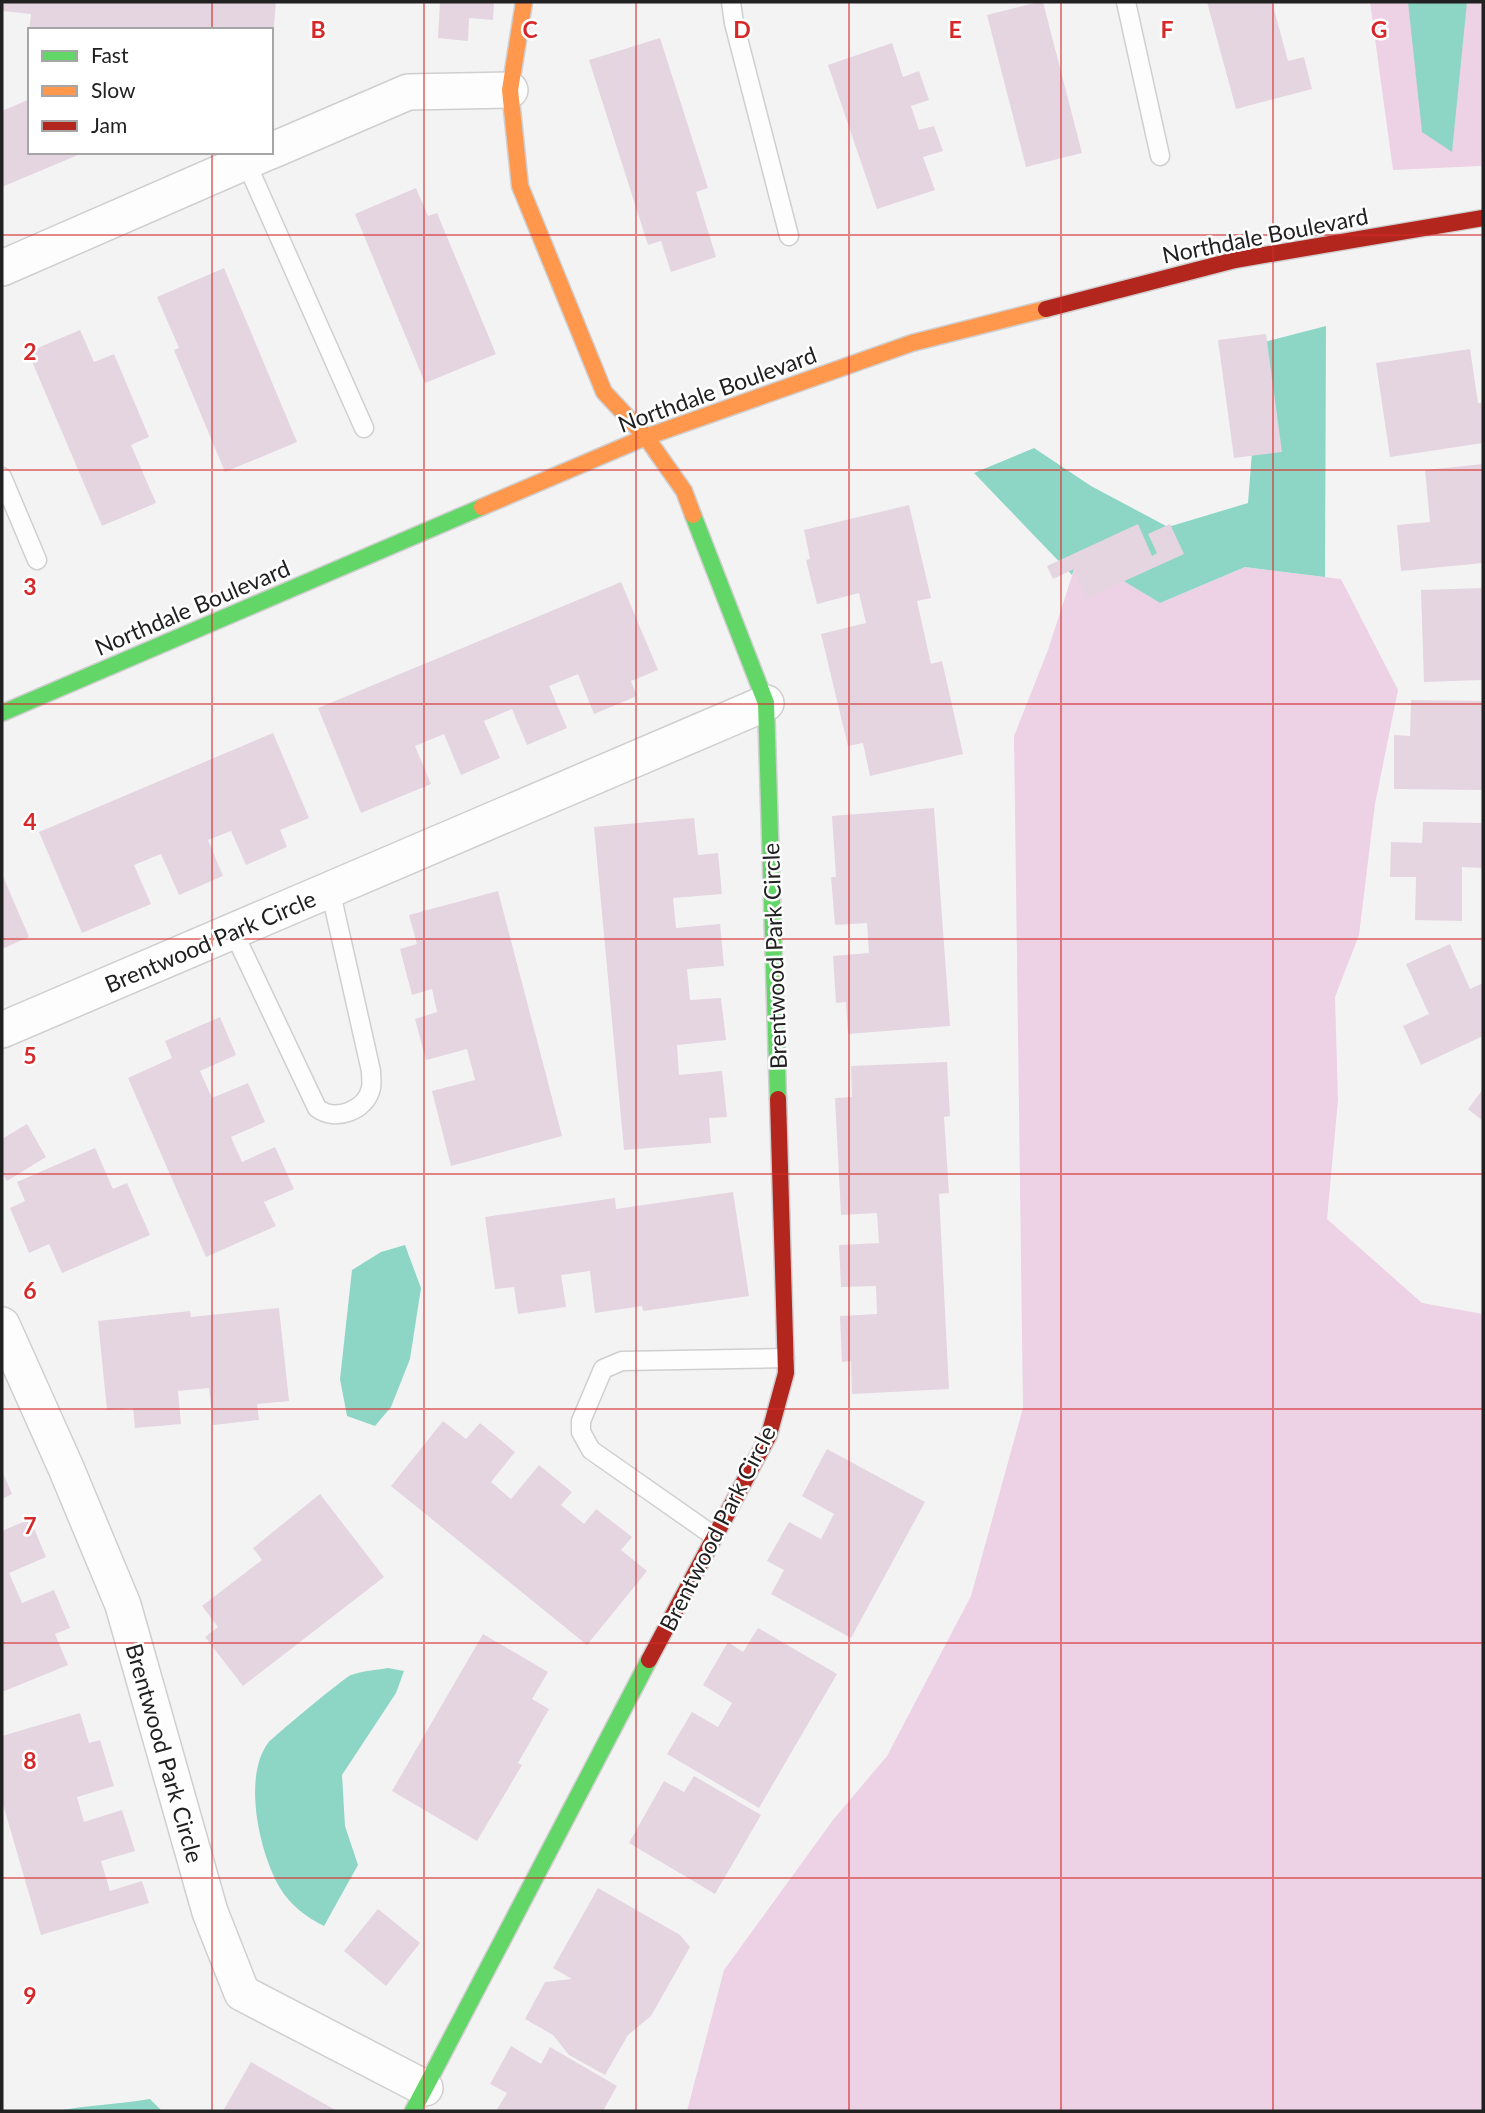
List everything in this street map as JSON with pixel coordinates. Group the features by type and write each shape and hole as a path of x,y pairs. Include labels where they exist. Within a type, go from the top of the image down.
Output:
{"street":[{"name":"Brentwood Park Circle","path":"2,1325 123,1605 210,1912 242,1993 419,2100 769,1435 786,1373 766,703 684,491 646,437 604,392 520,186 510,90 524,2"},
{"path":"273,150 408,92 510,90"},
{"path":"2,268 262,155"},
{"name":"Northdale Boulevard","path":"2,713 646,437 912,344 1235,260 1483,218"},
{"name":"Brentwood Park Circle","path":"2,1030 766,703"}],"lane":[{"path":"731,2 734,23 789,236"},
{"path":"1126,2 1160,156"},
{"path":"262,155 364,428"},
{"path":"2,477 37,560"},
{"path":"233,931 317,1108 324,1113 348,1112 365,1102 371,1088 371,1071 330,889"},
{"path":"714,1536 591,1450 582,1432 581,1421 603,1369 622,1361 785,1358"}],"shaded area":[{"path":"1370,2 1483,2 1481,166 1393,170"},
{"path":"1408,2 1467,2 1452,152 1422,132"},
{"path":"1326,326 1325,577 1245,567 1160,603 1079,554 1072,575 974,473 1034,448 1091,486 1168,527 1248,503 1253,439 1253,345"},
{"path":"1079,554 1160,603 1245,567 1341,579 1398,690 1375,804 1359,935 1335,997 1338,1100 1327,1219 1422,1303 1483,1314 1483,2111 687,2111 724,1970 833,1820 887,1756 971,1596 1023,1408 1014,736 1048,650"},
{"path":"405,1245 421,1288 410,1359 391,1407 375,1426 347,1416 340,1379 352,1270 381,1252"},
{"path":"388,1668 404,1671 396,1693 342,1775 345,1826 358,1865 324,1926 305,1915 284,1894 266,1856 255,1795 260,1758 273,1738 346,1678 360,1672"},
{"path":"150,2099 162,2111 57,2111 80,2107"}],"building":[{"path":"2,2 276,2 273,36 273,28 29,28 31,14 2,11"},
{"path":"440,2 494,2 493,20 469,18 468,41 438,38"},
{"path":"1043,2 1082,153 1026,167 987,15"},
{"path":"1207,2 1272,2 1288,61 1304,57 1312,89 1236,109"},
{"path":"660,38 708,188 696,192 716,257 671,272 661,241 648,245 589,60"},
{"path":"892,43 903,77 919,71 929,100 911,106 919,130 934,126 943,151 923,157 935,190 877,209 828,65"},
{"path":"28,100 28,154 80,154 2,187 2,111"},
{"path":"416,188 428,216 437,213 496,354 425,383 355,214"},
{"path":"224,268 297,442 225,472 174,350 179,348 157,297"},
{"path":"80,330 94,362 114,354 149,437 131,445 156,503 102,526 28,352"},
{"path":"1266,334 1282,452 1234,458 1218,340"},
{"path":"1470,349 1478,403 1483,403 1483,443 1390,457 1376,363"},
{"path":"1483,464 1483,563 1401,571 1397,525 1430,522 1425,470"},
{"path":"909,505 931,598 917,601 931,664 942,661 963,754 870,776 863,743 848,746 821,634 866,623 859,593 817,604 806,560 810,559 804,530"},
{"path":"1138,524 1152,556 1157,553 1148,534 1170,524 1184,554 1087,598 1074,569 1053,579 1047,566"},
{"path":"621,582 658,670 631,681 637,696 594,714 578,674 549,686 567,728 527,745 512,709 484,721 500,758 461,775 444,734 415,746 431,784 361,813 318,708"},
{"path":"1483,588 1483,680 1424,682 1421,590"},
{"path":"1411,700 1483,701 1483,790 1394,789 1394,735 1410,736"},
{"path":"273,733 309,818 280,830 287,847 246,865 231,831 208,840 223,876 179,895 161,854 134,865 151,904 82,933 39,832"},
{"path":"934,808 950,1026 848,1034 846,1002 836,1003 833,956 869,953 867,923 835,925 831,877 836,877 832,816"},
{"path":"694,818 698,855 718,853 722,894 673,898 676,928 720,924 724,966 687,969 690,1000 721,998 726,1040 677,1045 679,1075 722,1071 727,1117 709,1118 711,1143 624,1150 594,827"},
{"path":"1423,822 1483,823 1483,868 1462,867 1462,921 1415,920 1416,877 1390,877 1391,842 1422,843"},
{"path":"2,874 29,937 2,949"},
{"path":"498,891 562,1136 451,1166 432,1091 475,1080 467,1049 426,1060 415,1019 437,1012 432,989 412,995 400,949 417,944 409,915"},
{"path":"1450,944 1470,989 1483,983 1483,1036 1421,1065 1403,1026 1429,1014 1406,964"},
{"path":"220,1017 236,1055 200,1071 212,1098 248,1083 265,1122 231,1137 242,1162 275,1147 294,1189 264,1202 276,1226 206,1257 128,1078 172,1058 165,1041"},
{"path":"947,1062 950,1116 944,1117 949,1193 939,1194 949,1389 852,1394 851,1361 842,1362 840,1316 877,1314 876,1286 841,1287 839,1245 879,1243 877,1213 841,1215 835,1098 852,1097 851,1066"},
{"path":"1483,1089 1483,1121 1468,1109"},
{"path":"27,1124 46,1157 7,1181 2,1172 2,1139"},
{"path":"95,1148 113,1189 127,1183 150,1235 62,1273 49,1244 29,1253 10,1208 25,1201 17,1182"},
{"path":"733,1192 749,1296 643,1311 642,1306 595,1313 590,1271 561,1275 566,1307 518,1314 514,1287 495,1289 485,1217 615,1198 616,1209"},
{"path":"279,1308 289,1401 257,1404 259,1420 213,1425 209,1388 178,1391 181,1424 135,1428 133,1408 107,1410 98,1321 190,1311 191,1317"},
{"path":"443,1421 466,1439 480,1423 515,1452 491,1482 511,1499 539,1465 572,1492 561,1505 584,1524 596,1509 632,1537 621,1550 647,1571 587,1645 391,1486"},
{"path":"827,1449 925,1502 851,1638 771,1594 784,1570 767,1561 789,1522 821,1539 834,1514 802,1496"},
{"path":"2,1471 12,1494 2,1499"},
{"path":"320,1494 384,1577 243,1686 205,1637 218,1627 202,1606 262,1560 253,1548"},
{"path":"30,1519 46,1557 9,1573 22,1603 54,1590 70,1628 55,1634 68,1665 2,1692 2,1531"},
{"path":"758,1628 837,1674 759,1808 667,1754 692,1712 718,1727 732,1703 703,1685 728,1642 743,1652"},
{"path":"483,1634 548,1672 532,1699 549,1709 518,1763 522,1765 477,1841 392,1791"},
{"path":"80,1713 89,1743 100,1740 114,1786 77,1797 84,1822 122,1810 135,1851 101,1861 110,1891 142,1881 149,1903 41,1935 2,1801 2,1736"},
{"path":"694,1776 761,1815 715,1894 629,1843 664,1781 684,1792"},
{"path":"598,1888 680,1935 690,1947 651,2016 628,2035 605,2075 569,2055 553,2035 525,2019 545,1982 572,1979 553,1968"},
{"path":"378,1909 420,1943 386,1986 344,1951"},
{"path":"511,2046 541,2064 550,2047 617,2086 603,2111 496,2111 507,2093 490,2084"},
{"path":"251,2062 337,2111 223,2111"}],"traffic: fast":[{"path":"2,713 482,507"},
{"path":"693,515 766,703 778,1099"},
{"path":"413,2111 649,1660"}],"traffic: slow":[{"path":"524,2 510,90 520,186 604,392 646,437 684,491 693,515"},
{"path":"482,507 646,437 912,343 1046,309"}],"traffic: jam":[{"path":"1046,309 1235,260 1483,218"},
{"path":"649,1660 769,1435 786,1373 778,1099"}]}
